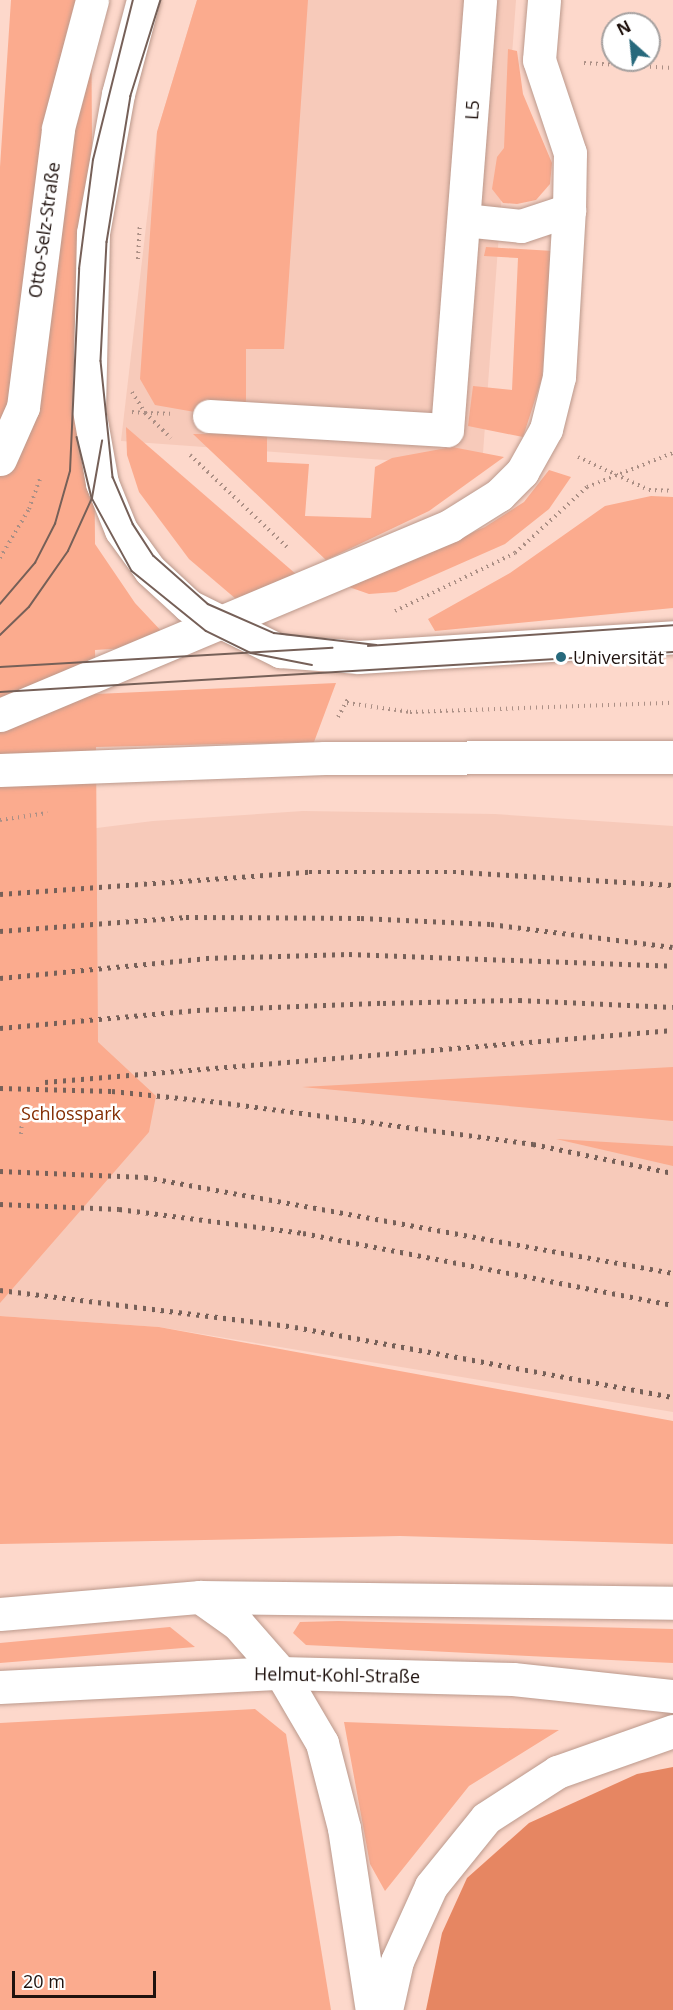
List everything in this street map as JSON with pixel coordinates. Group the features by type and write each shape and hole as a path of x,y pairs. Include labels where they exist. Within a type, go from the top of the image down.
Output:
{"main road":[{"name":"Otto-Selz-Straße","path":"0,459 23,407 58,128 92,0"},
{"path":"143,0 118,94 93,233 89,410 102,483 122,530 150,570 189,606 221,624 280,651 358,657 673,637"},
{"name":"L5","path":"209,416 447,430 480,0"},
{"path":"0,716 451,525 499,495 522,472 546,429 559,377 569,210 570,153 539,60 544,0"},
{"path":"464,220 521,226 569,210"},
{"path":"0,771 325,758 673,757"},
{"path":"0,1614 200,1597 673,1603"},
{"path":"200,1597 238,1624 280,1673 322,1743 344,1828 372,2010"},
{"name":"Helmut-Kohl-Straße","path":"0,1687 280,1673 513,1679 673,1696"},
{"path":"386,2010 410,1926 431,1886 486,1818 567,1767 673,1731"}],"path":[{"path":"539,60 673,68"},
{"path":"137,263 141,217"},
{"path":"129,386 145,413 322,579"},
{"path":"89,410 209,416"},
{"path":"385,615 515,553 587,487 611,475 673,453"},
{"path":"611,475 649,490 673,491"},
{"path":"346,704 410,712 673,703"},
{"path":"0,820 54,812"},
{"path":"21,1134 22,1120"}],"shaded area":[{"path":"197,0 516,0 482,467 121,441 157,132"},
{"path":"303,811 495,814 673,826 673,1412 159,1327 0,1316 0,840 153,821"},
{"path":"673,1767 673,2010 426,2010 442,1933 467,1878 529,1823 637,1774"}],"green space":[{"name":"Schlosspark","path":"11,0 91,0 95,544 135,603 164,634 127,648 95,650 96,694 336,683 314,742 96,747 98,1042 156,1096 149,1132 0,1303 0,167"},
{"path":"197,0 308,0 284,349 246,349 246,421 155,405 140,379 157,132"},
{"path":"508,49 517,51 523,94 552,163 550,184 536,200 517,204 503,203 492,189 497,157 504,148"},
{"path":"486,247 553,251 542,378 523,437 468,426 473,386 512,390 518,258 484,256"},
{"path":"126,427 297,575 236,599 189,559 139,492 127,455"},
{"path":"193,434 267,434 267,462 309,464 305,516 371,518 375,467 392,458 452,447 504,457 429,511 326,560"},
{"path":"549,470 571,477 549,509 505,544 396,592 369,594 349,587 485,527 524,502"},
{"path":"651,496 673,497 673,608 435,631 428,619 510,573 605,506"},
{"path":"673,1067 673,1121 302,1087"},
{"path":"556,1139 673,1146 673,1166"},
{"path":"0,1316 159,1327 673,1421 673,1544 400,1536 0,1544"},
{"path":"300,1622 673,1629 673,1663 306,1645 293,1633"},
{"path":"170,1627 195,1647 0,1663 0,1643"},
{"path":"255,1709 286,1734 331,2010 0,2010 0,1723"},
{"path":"344,1722 559,1730 469,1786 385,1891 370,1864"}],"tram line":[{"path":"0,604 35,563 55,524 70,471 79,269 93,160 133,0"},
{"path":"161,0 131,96 107,242 101,361 113,477 133,524 154,556 208,604 274,633 376,645"},
{"path":"77,437 92,498 132,571 206,631 251,653 312,665"},
{"path":"0,635 29,607 68,551 92,498 102,441"},
{"path":"368,646 673,625"},
{"path":"0,667 332,648"},
{"path":"0,692 673,652"}],"railway":[{"path":"0,894 309,872 461,872 673,885"},
{"path":"0,931 186,917 361,918 491,924 673,947"},
{"path":"0,978 206,958 349,954 673,966"},
{"path":"0,1028 197,1010 383,1003 519,1000 673,1007"},
{"path":"45,1082 673,1030"},
{"path":"0,1088 112,1091 219,1102 533,1144 673,1173"},
{"path":"0,1171 145,1177 673,1273"},
{"path":"0,1204 119,1209 303,1233 673,1305"},
{"path":"0,1290 295,1327 673,1397"}],"place":[{"name":"Universität","path":"561,657"}]}
